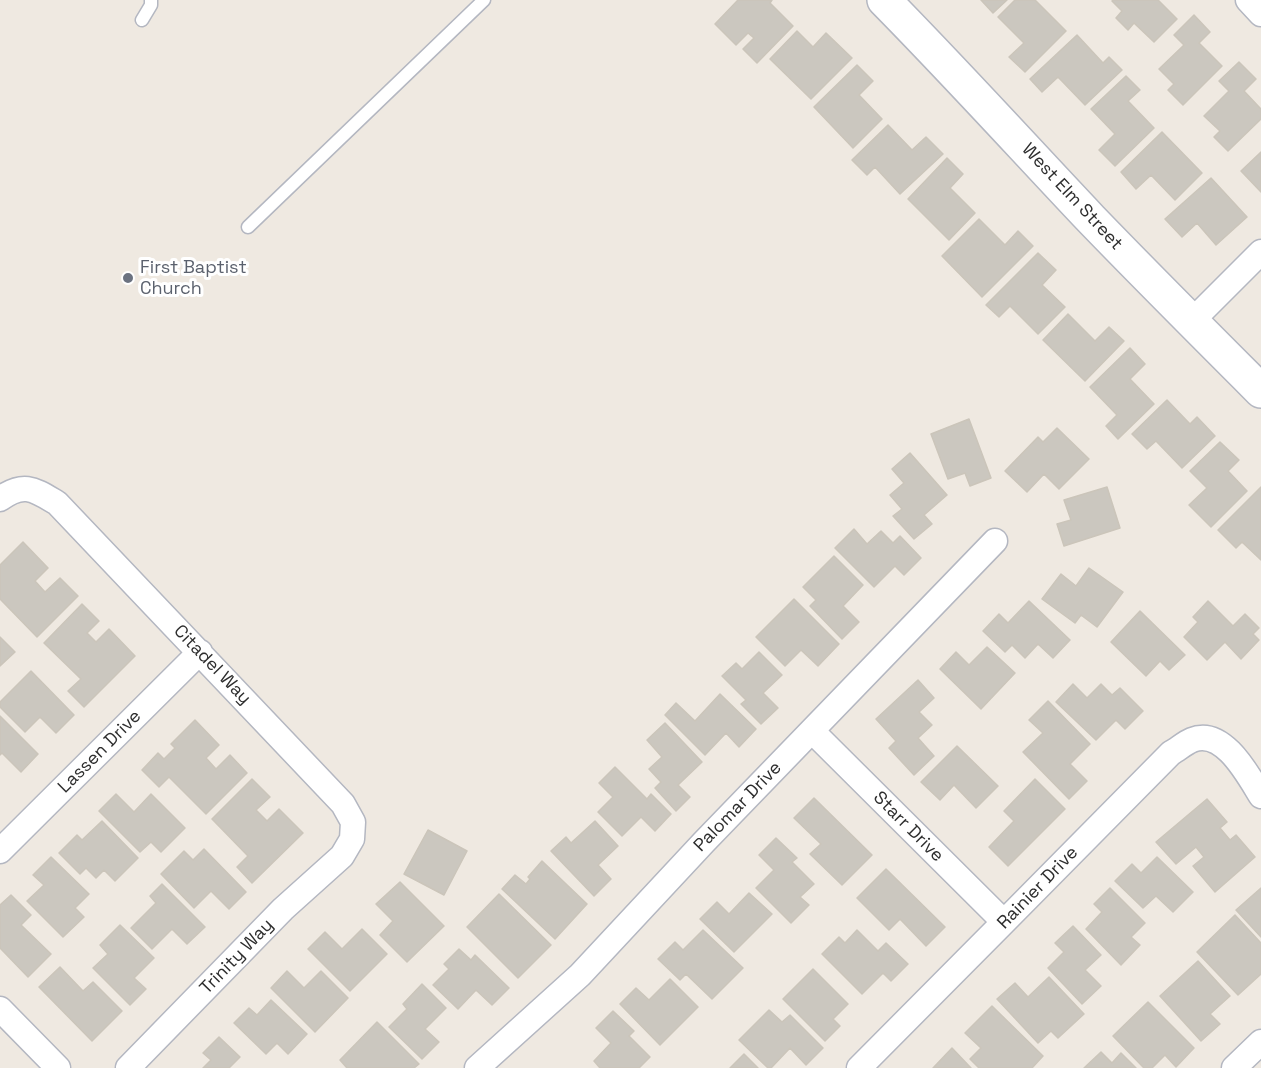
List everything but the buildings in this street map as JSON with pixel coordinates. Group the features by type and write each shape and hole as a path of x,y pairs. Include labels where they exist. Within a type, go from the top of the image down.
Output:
{"street":[{"name":"West Elm Street","path":"885,0 1090,218 1261,391"},
{"path":"1248,0 1261,14"},
{"path":"1191,322 1261,252"},
{"name":"Citadel Way","path":"0,499 18,489 36,490 57,503 343,804 353,822 352,839 347,847"},
{"name":"Palomar Drive","path":"477,1068 580,975 704,842 995,541"},
{"name":"Lassen Drive","path":"0,851 200,652"},
{"name":"Starr Drive","path":"812,731 1005,922"},
{"name":"Rainier Drive","path":"859,1068 1171,753 1193,739 1205,738 1216,741 1239,761 1261,796"},
{"name":"Trinity Way","path":"129,1068 283,909 342,856 347,847"},
{"path":"0,1009 58,1068"},
{"path":"1234,1068 1261,1042"}],"lane":[{"path":"142,20 151,5 151,0"},
{"path":"248,227 484,0"}],"place":[{"name":"First Baptist Church","path":"128,278"}]}
